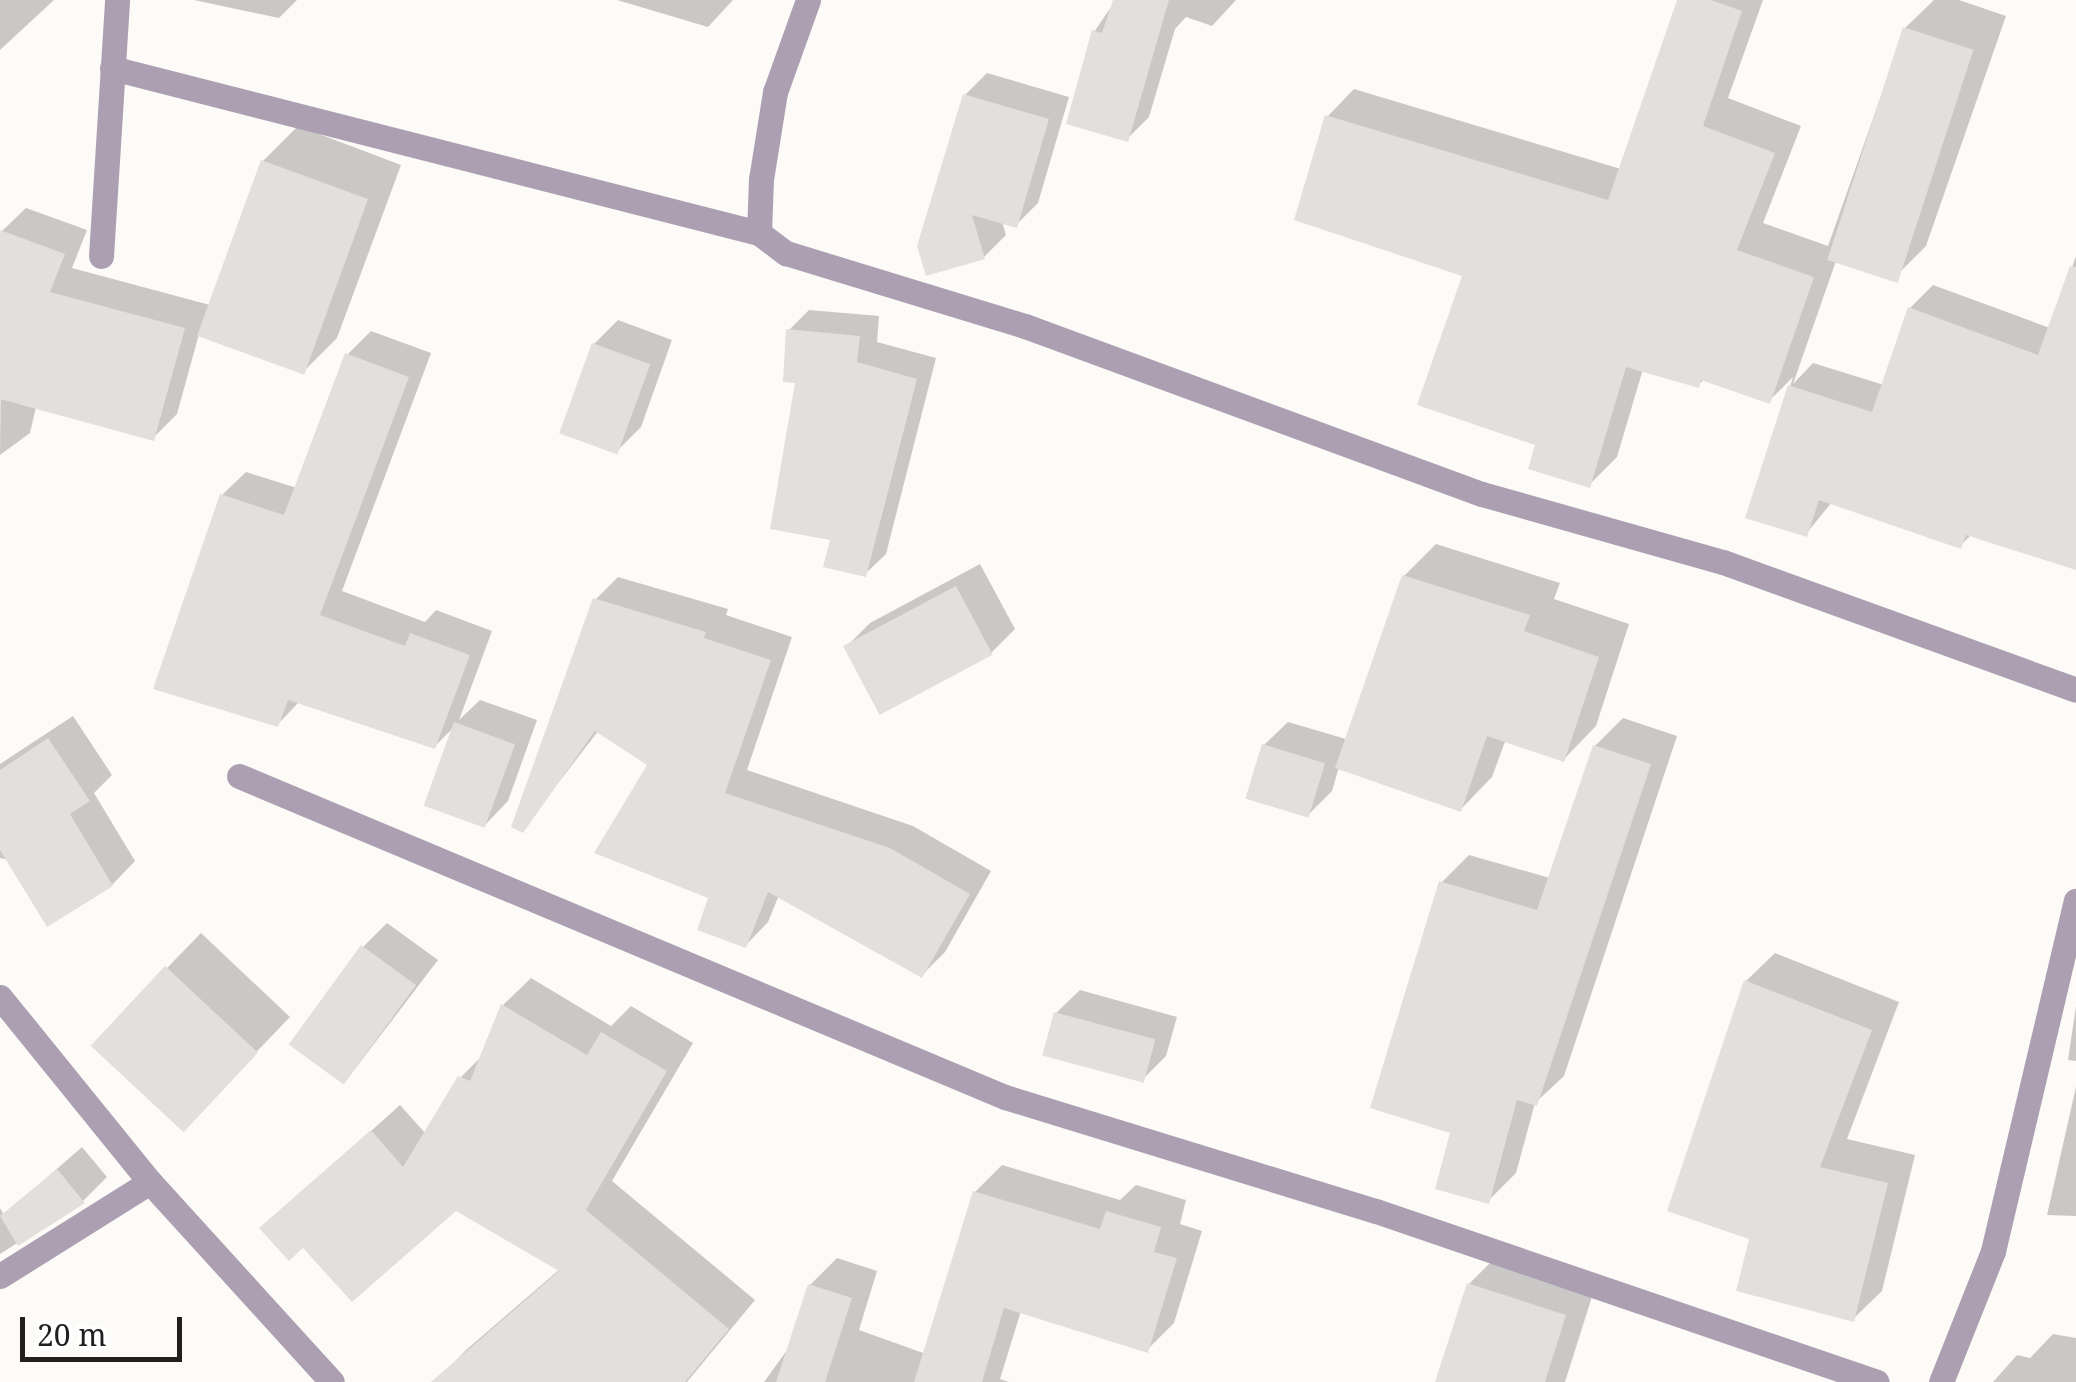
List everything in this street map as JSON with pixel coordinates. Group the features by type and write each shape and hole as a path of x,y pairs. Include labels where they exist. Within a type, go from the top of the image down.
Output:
{"street":[{"path":"102,256 117,0"},
{"path":"759,233 775,92 808,0"},
{"path":"112,68 759,233 786,253 1025,326 1482,494 1724,562 2076,690"},
{"path":"239,776 1004,1097 1376,1211 1877,1382"},
{"path":"1941,1382 1993,1251 2076,901"},
{"path":"0,997 150,1182 332,1382"},
{"path":"0,1276 150,1182"}],"building":[{"path":"1113,0 1169,0 1128,142 1066,124 1092,30 1102,33"},
{"path":"1677,0 1711,0 1742,11 1703,126 1775,153 1737,250 1814,277 1770,404 1701,380 1699,388 1626,367 1590,488 1528,469 1535,445 1417,405 1462,276 1294,220 1325,115 1608,200"},
{"path":"1903,27 1973,50 1898,283 1827,260"},
{"path":"963,94 1049,119 1017,228 972,215 985,259 926,276 917,246"},
{"path":"261,160 368,199 304,375 197,336"},
{"path":"0,230 65,254 50,292 185,328 154,441 0,399"},
{"path":"2070,266 2076,267 2076,570 1966,535 1961,549 1819,500 1807,537 1745,518 1788,385 1872,412 1908,307 2038,355"},
{"path":"786,329 860,336 857,362 917,379 866,577 823,567 830,540 770,529 795,383 783,382"},
{"path":"592,343 650,364 617,454 559,433"},
{"path":"345,353 409,377 320,615 405,646 410,633 470,655 435,749 288,700 278,727 153,689 220,494 284,515"},
{"path":"1402,575 1530,615 1524,631 1599,657 1564,762 1487,736 1461,812 1335,768"},
{"path":"956,586 993,655 880,715 843,646"},
{"path":"593,598 706,632 704,638 771,660 725,793 890,848 970,894 922,978 768,892 746,948 697,930 708,898 594,853 647,765 595,731 523,833 511,827"},
{"path":"454,722 515,744 485,828 424,806"},
{"path":"48,738 90,801 70,814 113,886 47,927 0,850 0,770"},
{"path":"1262,744 1325,763 1308,818 1245,799"},
{"path":"1593,745 1651,764 1537,1106 1517,1100 1489,1204 1435,1189 1450,1133 1370,1108 1439,881 1537,910"},
{"path":"361,945 416,985 344,1084 289,1045"},
{"path":"165,966 258,1053 184,1132 91,1046"},
{"path":"1744,980 1872,1030 1820,1167 1888,1183 1854,1322 1736,1291 1749,1239 1667,1211"},
{"path":"501,1004 587,1055 601,1032 667,1071 586,1210 729,1329 685,1382 431,1382 559,1271 456,1211 352,1302 303,1248 289,1261 259,1228 371,1130 403,1167 458,1076 470,1081"},
{"path":"1054,1012 1155,1039 1144,1083 1042,1055"},
{"path":"57,1169 85,1203 18,1246 0,1216"},
{"path":"973,1191 1100,1229 1106,1211 1161,1227 1154,1252 1177,1258 1148,1353 1004,1308 982,1382 914,1382"},
{"path":"1467,1283 1566,1315 1545,1382 1435,1382"},
{"path":"808,1284 852,1298 825,1382 776,1382"}]}
